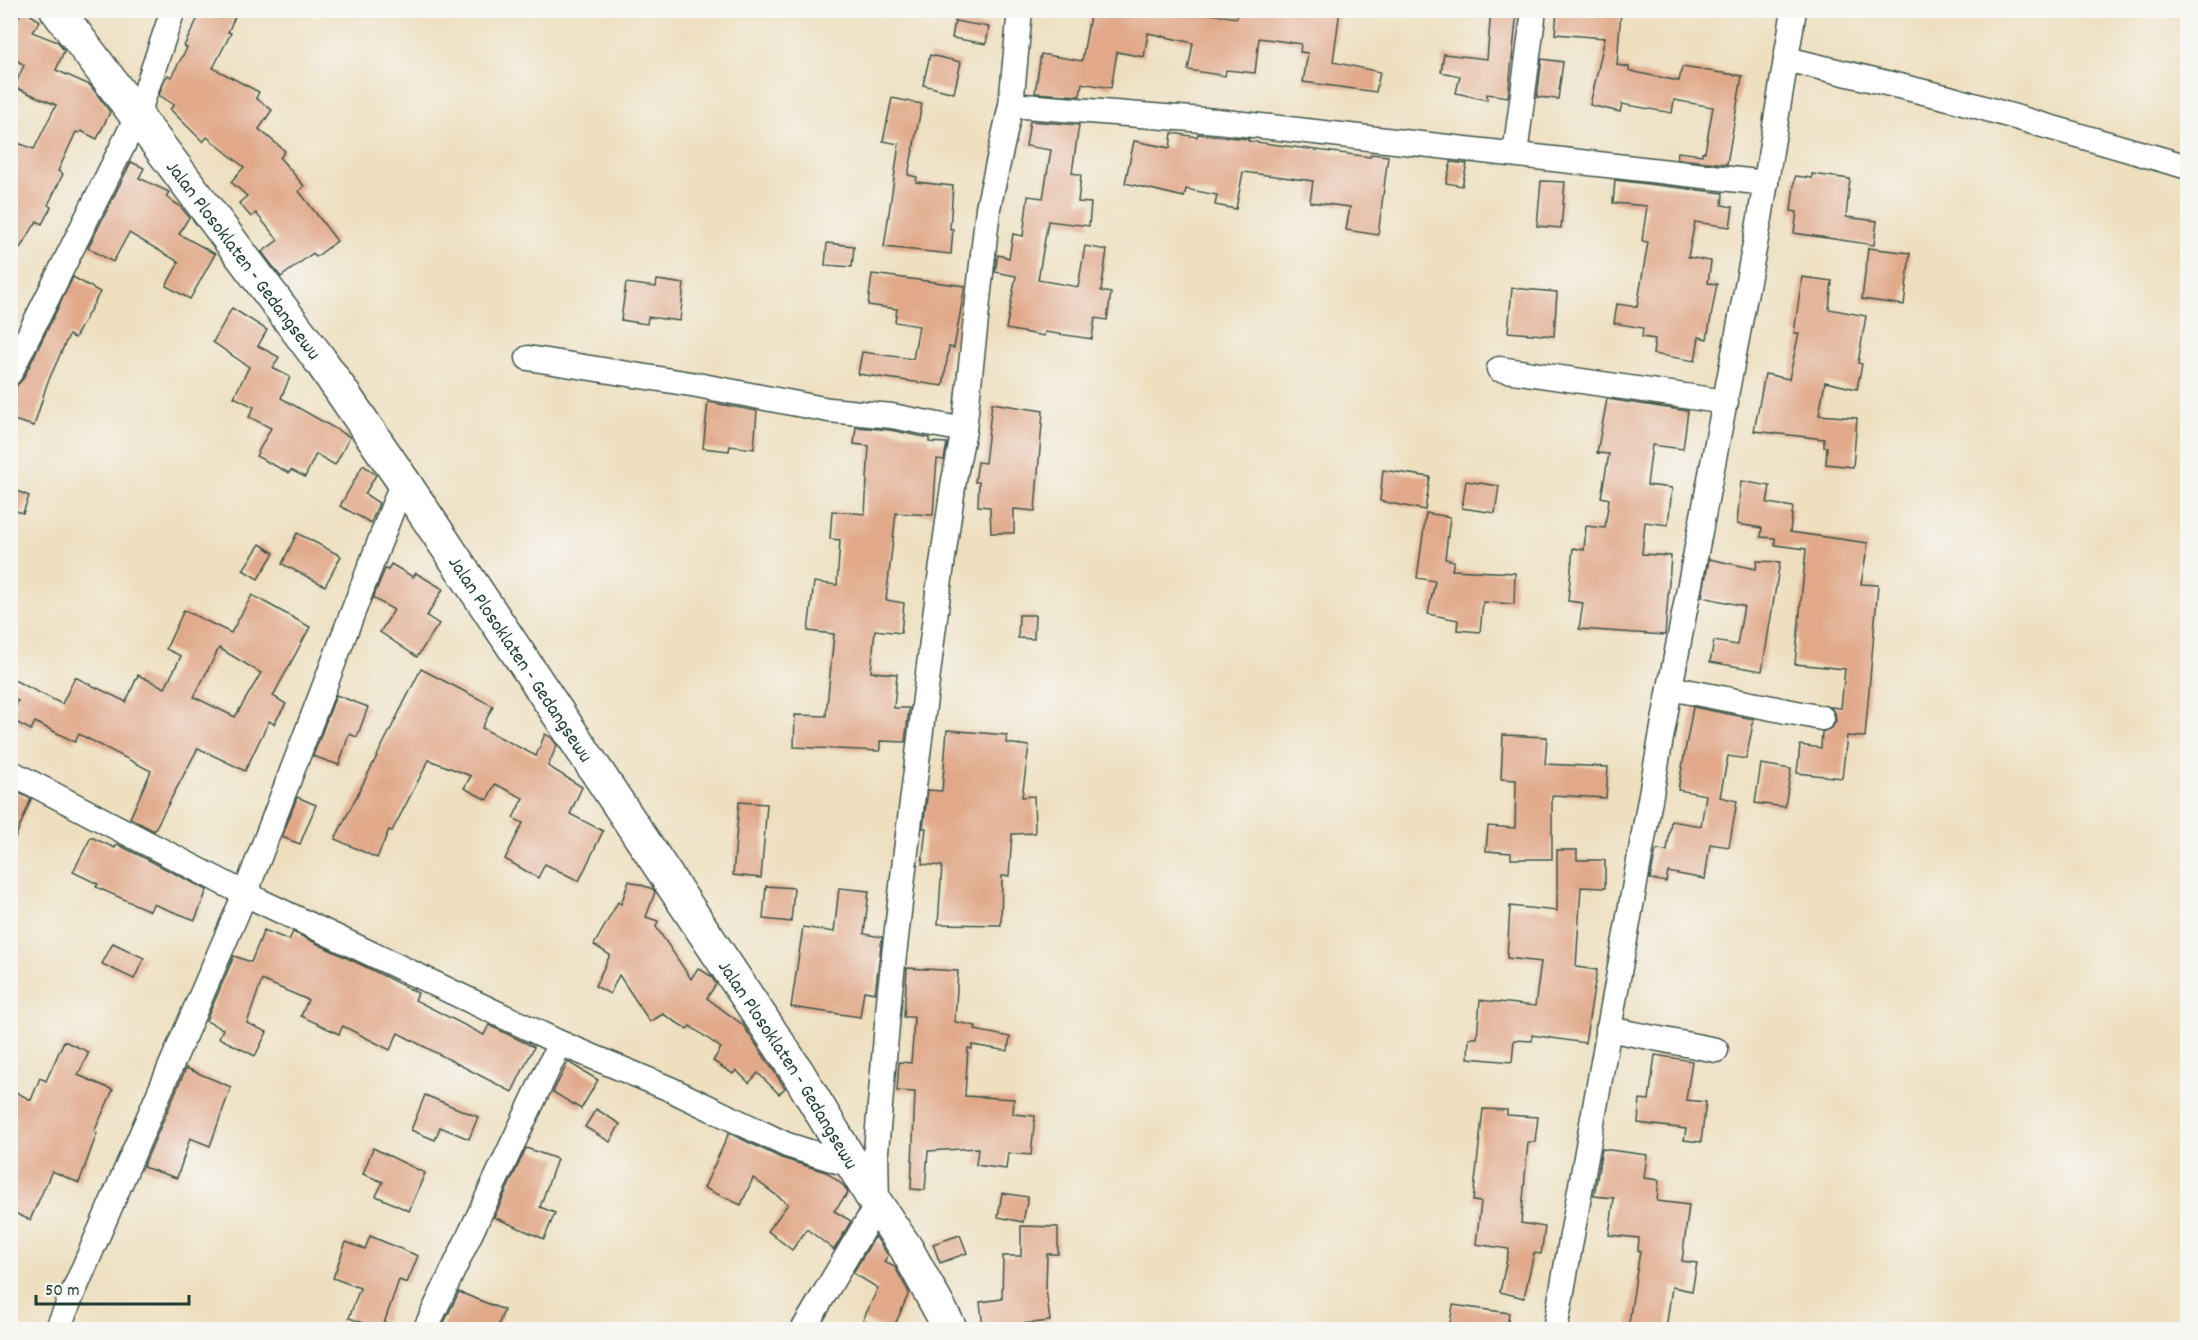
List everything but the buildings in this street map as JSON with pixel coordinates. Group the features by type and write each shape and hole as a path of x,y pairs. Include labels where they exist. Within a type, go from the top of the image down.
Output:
{"main road":[{"name":"Jalan Plosoklaten - Gedangsewu","path":"57,10 320,360 404,481 798,1073 877,1205 906,1248 951,1329"}],"street":[{"path":"10,373 137,117 173,10"},
{"path":"803,1329 877,1205 876,1151 890,990 938,593 954,480 964,430 988,208 1011,105 1020,10"},
{"path":"1515,154 1534,10"},
{"path":"1555,1329 1670,688 1766,183 1794,10"},
{"path":"1786,59 1949,98 2187,167"},
{"path":"1011,105 1217,121 1766,183"},
{"path":"528,358 697,385 829,410 892,416 964,430"},
{"path":"1499,369 1726,402"},
{"path":"57,1329 245,894 404,481"},
{"path":"1670,688 1822,718"},
{"path":"10,772 245,894 560,1042 670,1089 787,1145 854,1166"},
{"path":"1608,1029 1716,1050"},
{"path":"425,1329 560,1042"}]}
